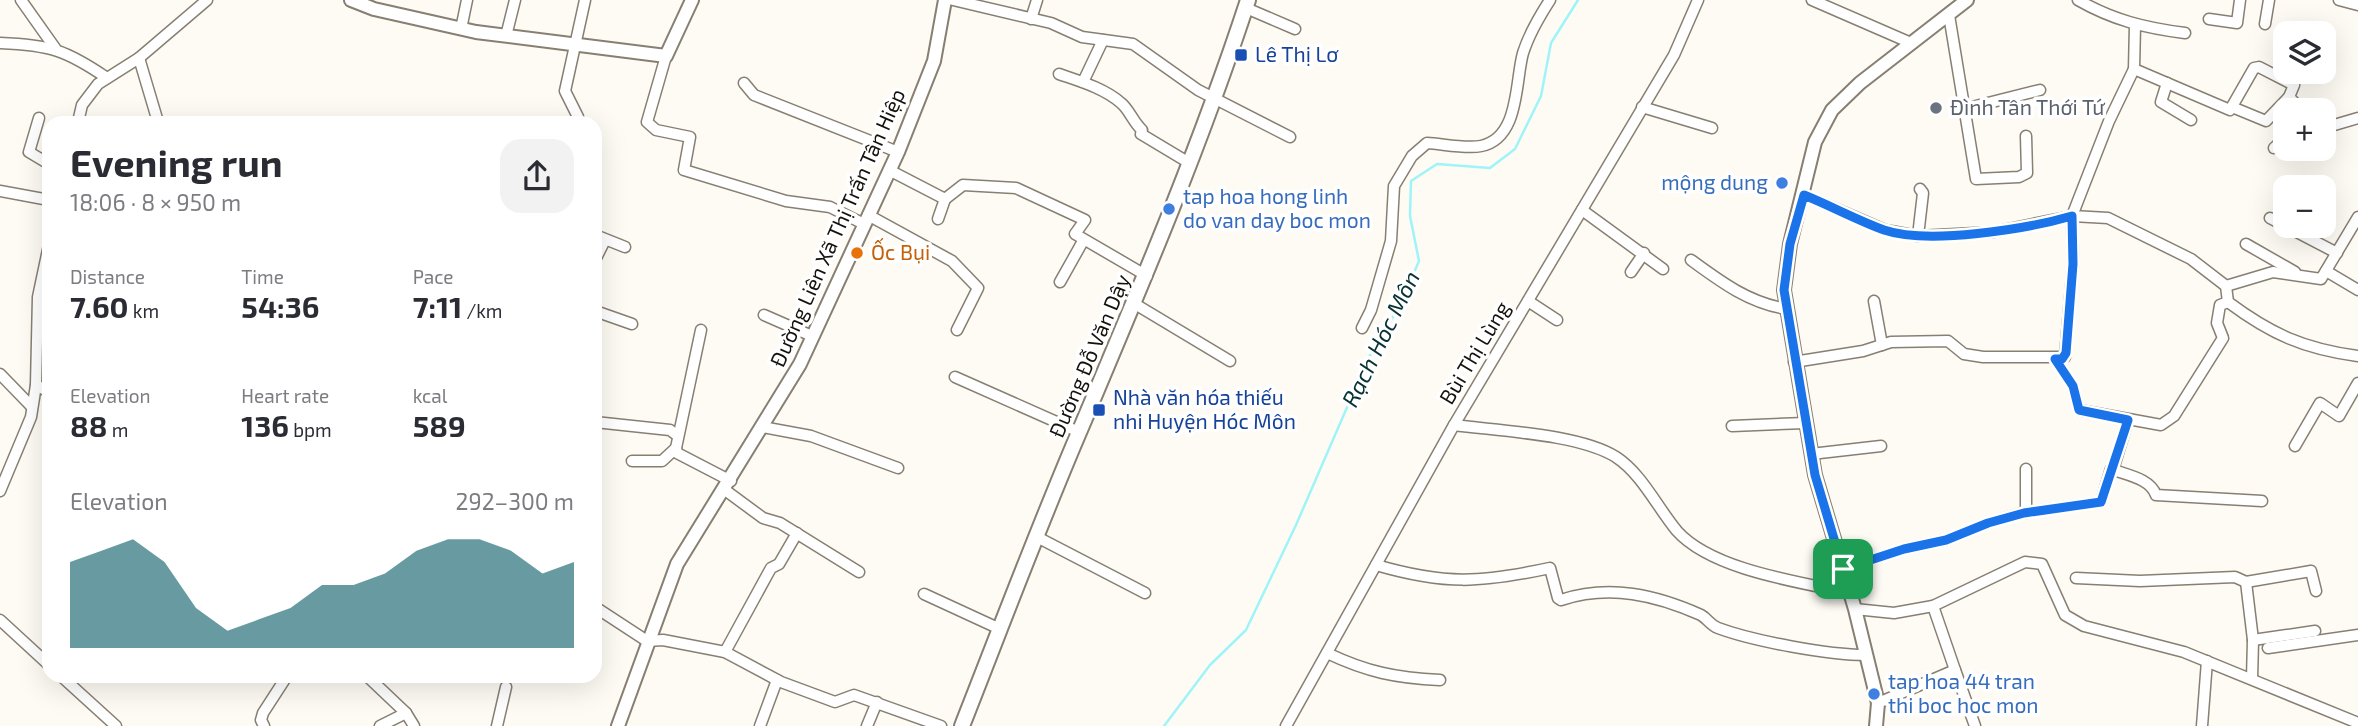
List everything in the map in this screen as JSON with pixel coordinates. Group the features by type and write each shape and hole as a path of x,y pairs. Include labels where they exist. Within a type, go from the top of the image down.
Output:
{"main road":[{"name":"Đường Đỗ Văn Dậy","path":"962,726 1079,432 1147,276 1216,98 1247,4"}],"street":[{"path":"20,0 55,48"},
{"path":"79,116 82,105 98,84 139,58 207,0"},
{"path":"351,0 375,4 461,29 666,56"},
{"path":"461,29 467,0"},
{"path":"506,36 515,0"},
{"path":"578,116 565,91 585,0"},
{"path":"692,0 666,56 647,122 656,130 690,137 684,170 786,201 830,207 866,220 952,261 978,288 957,330"},
{"name":"Đường Liên Xã Thị Trấn Tân Hiệp","path":"618,726 677,564 800,364 898,152 934,61 945,0"},
{"path":"953,0 1051,23 1082,37 1133,44 1168,71 1290,137"},
{"path":"1031,19 1037,0"},
{"path":"1362,328 1371,310 1391,241 1395,186 1406,166 1412,156 1427,143 1482,146 1499,135 1510,119 1523,53 1536,22 1550,0"},
{"name":"Bùi Thị Lùng","path":"1286,726 1454,425 1674,55 1698,0"},
{"path":"1812,0 1911,43"},
{"path":"1876,726 1878,704 1855,608 1811,454 1784,290 1790,244 1815,142 1832,110 1967,0"},
{"path":"2078,0 2106,16 2135,25 2185,33"},
{"path":"2209,19 2237,23 2240,0"},
{"path":"2265,24 2269,0"},
{"path":"2339,0 2358,5"},
{"path":"1247,4 1295,29"},
{"path":"1949,15 1978,181 2019,177 2027,173 2026,136"},
{"path":"1794,362 1863,351 1891,342 1948,341 1964,354 1983,357 2062,359 2066,353 2073,264 2072,216 2109,121 2134,69 2135,25"},
{"path":"1083,82 1102,40"},
{"path":"0,43 55,48 72,54 107,78"},
{"path":"139,58 156,116"},
{"path":"2134,69 2230,110 2256,67 2294,85 2295,90 2266,121 2232,107"},
{"path":"1059,74 1083,82 1124,104 1130,119 1142,130 1141,134 1191,164"},
{"path":"744,83 754,95 898,152"},
{"path":"2167,83 2161,102 2191,120"},
{"path":"1964,109 2040,90"},
{"path":"1642,107 1712,128"},
{"path":"39,118 29,152 42,160"},
{"path":"2336,124 2358,118"},
{"path":"889,170 945,199"},
{"path":"938,219 945,199 963,185 1016,188 1085,220 1075,234 1147,276"},
{"path":"1918,236 1923,192 1920,189"},
{"path":"0,191 42,199"},
{"path":"1804,195 1885,230 1918,236 1994,232 2072,216 2108,218 2191,260 2227,286"},
{"path":"1582,210 1663,269"},
{"path":"2246,244 2298,274 2315,280 2321,279 2358,217"},
{"path":"2270,218 2337,253"},
{"path":"602,238 625,247"},
{"path":"602,247 606,240"},
{"path":"1060,282 1083,241"},
{"path":"1631,272 1644,253"},
{"path":"1691,260 1737,292 1768,306 1787,309"},
{"path":"2326,271 2358,290"},
{"path":"2227,286 2273,272 2298,274"},
{"path":"2227,286 2228,302"},
{"path":"0,491 33,407 38,315 42,294"},
{"path":"1874,300 1882,345"},
{"path":"1528,301 1557,320"},
{"path":"2055,359 2073,386 2079,410 2155,426 2174,416 2223,338 2217,323 2220,304 2228,302 2291,342 2324,352 2358,356"},
{"path":"1135,304 1230,361"},
{"path":"602,313 632,324"},
{"path":"38,315 42,316"},
{"path":"764,315 812,336"},
{"path":"701,330 678,436 677,453 728,485 763,518 780,523 859,572"},
{"path":"0,374 33,407"},
{"path":"955,377 1079,432"},
{"path":"2295,446 2320,403 2339,416 2358,383"},
{"path":"36,385 42,388"},
{"path":"1843,569 1904,549 1946,540 1988,523 2026,513 2101,502 2128,420"},
{"path":"602,423 661,428 678,436"},
{"path":"1732,426 1805,423"},
{"path":"1454,425 1586,443 1617,457 1642,482 1678,532 1709,556 1735,566 1850,593"},
{"path":"762,427 811,436 898,468"},
{"path":"1811,454 1881,446"},
{"path":"632,461 662,461 676,448"},
{"path":"2025,469 2026,513"},
{"path":"2113,470 2144,481 2153,488 2156,495 2262,502"},
{"path":"725,652 771,568 779,564 797,533"},
{"path":"1037,537 1145,593"},
{"path":"1855,608 1894,613 1933,606 2025,562 2036,562 2042,564 2065,615 2084,626 2207,661 2358,723"},
{"path":"1376,565 1429,578 1481,581 1550,568 1558,598 1561,600 1586,592 1643,594 1695,612 1722,629 1826,651 1866,655"},
{"path":"2076,578 2140,581 2235,577 2246,582 2311,571 2316,591"},
{"path":"2246,582 2253,640 2252,679"},
{"path":"924,594 1000,629"},
{"path":"1933,606 1976,726"},
{"path":"602,612 647,641 663,640 725,652 777,680 835,702 854,695 941,726"},
{"path":"0,620 42,659"},
{"path":"2253,640 2315,631"},
{"path":"2268,648 2358,635"},
{"path":"1327,653 1355,667 1392,678 1440,680"},
{"path":"2202,726 2207,661"},
{"path":"1878,704 1955,670"},
{"path":"761,726 777,680"},
{"path":"69,683 116,726"},
{"path":"264,726 261,720 263,713 282,683"},
{"path":"375,683 406,712 414,726"},
{"path":"497,726 506,687"},
{"path":"867,726 877,702"},
{"path":"380,726 406,712"}],"waterway":[{"name":"Rạch Hóc Môn","path":"1164,726 1210,665 1246,630 1296,525 1368,359 1401,303 1419,261 1410,216 1411,181 1437,164 1490,168 1515,149 1541,96 1551,43 1578,0"}],"place":[{"name":"Lê Thị Lơ","path":"1241,55"},
{"name":"Đình Tân Thới Tứ","path":"1936,108"},
{"name":"mộng dung","path":"1782,183"},
{"name":"tap hoa hong linh do van day boc mon","path":"1169,209"},
{"name":"Ốc Bụi","path":"857,253"},
{"name":"Nhà văn hóa thiếu nhi Huyện Hóc Môn","path":"1099,410"},
{"name":"tap hoa 44 tran thi boc hoc mon","path":"1874,694"}],"route":[{"path":"1804,195 1885,230 1918,236 1994,232 2045,224 2072,216 2070,234 2073,264 2066,353 2062,359 2055,359 2060,371 2073,386 2079,410 2128,420 2101,502 2024,513 1988,523 1946,540 1904,549 1843,569 1815,475 1798,387 1784,290 1790,244 1804,195"}]}
